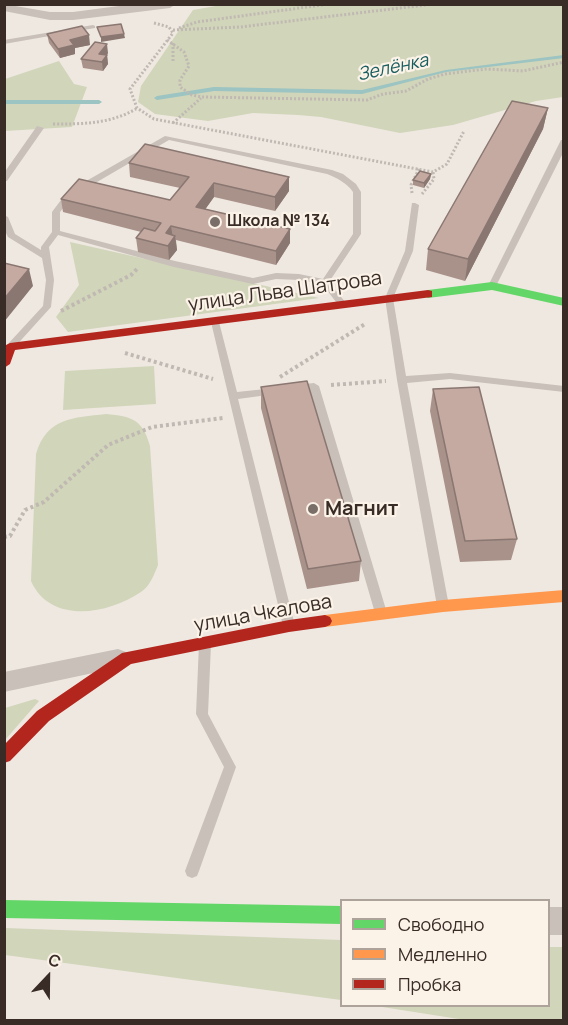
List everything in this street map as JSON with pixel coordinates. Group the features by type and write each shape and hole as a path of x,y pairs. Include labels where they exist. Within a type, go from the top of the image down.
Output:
{"street":[{"path":"4,7 50,15 73,16 170,4"},
{"name":"улица Льва Шатрова","path":"7,347 343,305 390,303 492,286 564,302"},
{"path":"4,364 7,347"},
{"name":"улица Чкалова","path":"4,756 43,716 128,658 289,626 443,606 564,596"},
{"path":"4,682 128,658"},
{"path":"4,909 340,915"}],"lane":[{"path":"4,42 93,27"},
{"path":"4,179 40,128"},
{"path":"7,347 47,307 50,280 45,247 56,232 56,212 70,194 162,140 174,138 330,172 353,186 357,192 357,234 325,282"},
{"path":"492,286 564,142"},
{"path":"415,205 409,251 390,303 443,606"},
{"path":"4,217 11,235 45,256"},
{"path":"56,232 150,258 253,281 276,276 299,276 325,282 343,305"},
{"path":"215,322 289,626"},
{"path":"402,380 450,376 564,388"},
{"path":"233,396 314,386 381,615"},
{"path":"192,871 230,767 202,714 205,643"}],"path":[{"path":"173,30 197,22 329,4"},
{"path":"148,23 173,30 240,27 434,4"},
{"path":"173,30 130,89 136,109 141,114 154,119 433,172 447,164 464,131"},
{"path":"167,40 173,42 184,52 189,66 180,80 180,87 202,98 367,100 383,94 406,91 428,79 445,74 486,69 523,71 564,62"},
{"path":"173,42 173,62"},
{"path":"173,123 202,98"},
{"path":"40,128 57,123 96,124 120,118 136,109"},
{"path":"415,205 411,185 419,169"},
{"path":"415,205 434,179 433,172"},
{"path":"60,312 130,275 150,258"},
{"path":"255,393 390,303"},
{"path":"122,352 231,385"},
{"path":"314,386 402,380"},
{"path":"4,537 10,536 25,510 44,502 108,445 152,427 239,416"}],"green space":[{"path":"227,4 563,5 563,97 536,101 453,125 400,133 321,117 298,115 253,113 208,121 155,114 138,102 141,86 193,10"},
{"path":"59,61 74,84 87,87 72,127 5,131 5,79"},
{"path":"70,242 319,298 68,332 56,317 79,285"},
{"path":"154,366 156,404 63,410 65,371"},
{"path":"106,414 130,418 140,425 147,437 150,446 158,565 147,587 127,600 96,610 65,609 51,604 40,595 31,581 36,454 41,442 54,426 72,419"},
{"path":"35,699 39,701 5,740 5,708"},
{"path":"5,928 340,940 340,1000 5,955"},
{"path":"550,947 563,947 563,1020 465,1020 382,1007 550,1007"}],"building":[{"path":"121,24 124,34 101,37 97,27"},
{"path":"82,26 89,35 70,40 74,45 58,49 47,34"},
{"path":"95,42 107,44 99,54 107,55 102,62 81,59"},
{"path":"512,101 548,108 468,259 428,249"},
{"path":"145,144 289,177 275,197 214,183 196,207 290,229 276,251 171,226 166,233 175,236 168,246 136,238 144,228 155,231 161,223 61,199 79,179 170,200 189,177 129,163"},
{"path":"420,171 431,174 424,183 413,180"},
{"path":"4,263 29,269 4,299"},
{"path":"307,381 361,561 308,569 261,387"},
{"path":"479,387 517,539 465,541 433,389"}],"waterway":[{"name":"Зелёнка","path":"157,98 214,89 362,92 446,71 564,56"},
{"name":"Зелёнка","path":"4,102 99,102"}],"traffic: fast":[{"path":"428,294 492,286 564,302"},
{"path":"4,909 340,915"}],"traffic: slow":[{"path":"325,621 443,606 564,596"}],"traffic: jam":[{"path":"4,364 10,347 428,294"},
{"path":"4,756 43,716 127,658 325,621"}],"place":[{"name":"Школа № 134","path":"215,222"},
{"name":"Магнит","path":"313,509"}]}
